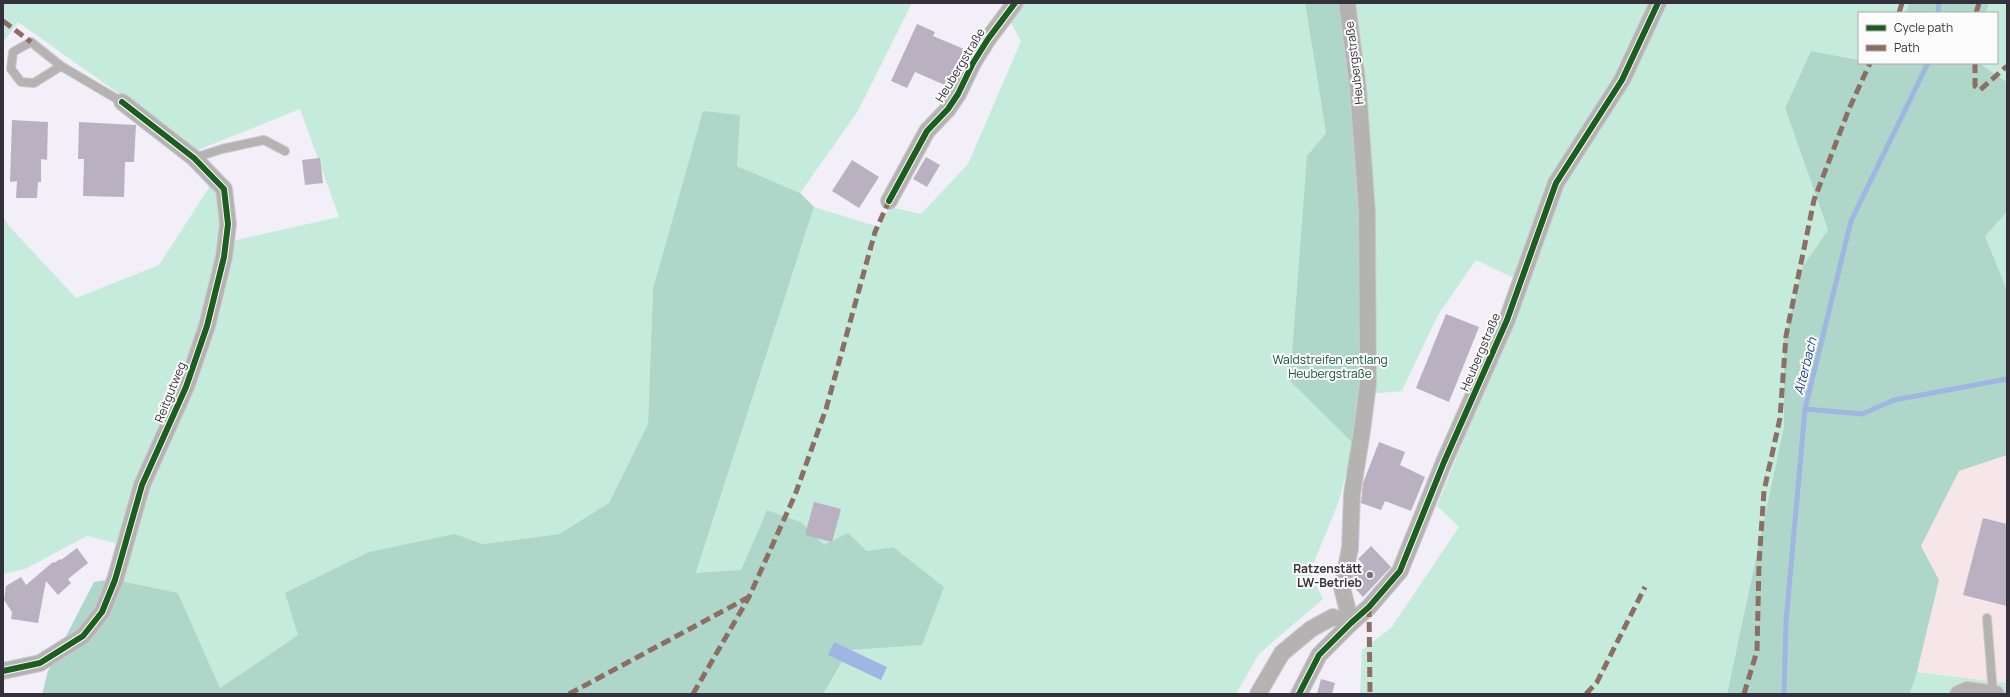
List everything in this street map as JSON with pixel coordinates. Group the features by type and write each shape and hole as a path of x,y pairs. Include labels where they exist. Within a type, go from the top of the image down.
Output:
{"street":[{"name":"Heubergstraße","path":"889,201 927,131 955,99 988,39 1015,3"},
{"name":"Heubergstraße","path":"1347,3 1358,88 1367,212 1368,384 1352,494 1350,548 1342,588 1351,623"},
{"name":"Heubergstraße","path":"1299,694 1319,655 1369,607 1400,571 1444,462 1507,320 1556,183 1622,80 1658,3"},
{"name":"Reitgutweg","path":"3,671 40,663 83,636 102,612 115,580 142,485 186,387 207,326 224,256 228,224 224,190 194,158 122,102"},
{"path":"1258,694 1282,653 1310,629 1333,617 1351,623"},
{"path":"1958,694 1967,690 1996,694"}],"lane":[{"path":"61,66 34,83 21,82 11,68 13,52 31,42 61,66 122,102"},
{"path":"194,158 222,149 264,140 285,151"},
{"path":"1986,618 1992,694"}],"shaded area":[{"path":"2007,455 2007,683 1917,672 1939,580 1921,546 1959,471"}],"green space":[{"path":"3,3 912,3 858,111 800,193 737,166 653,289 648,424 609,503 559,534 483,544 455,534 298,635 220,688 178,593 112,579 122,545 87,536 25,569 3,574 3,216 9,226 76,298 159,265 210,186 227,186 232,241 339,217 300,109 198,150 18,22 3,43"},
{"path":"1019,3 1305,3 1326,133 1307,156 1354,444 1339,501 1310,572 1323,599 1259,654 1236,694 823,694 849,650 893,547 867,551 848,534 824,546 801,522 767,510 741,570 696,574 814,207 879,227 890,207 921,214 968,164 1021,41 1009,19"},
{"name":"Waldstreifen entlang Heubergstraße","path":"1305,3 1344,3 1370,311 1354,444 1290,381 1307,156 1326,133"},
{"path":"1344,3 1909,3 1906,12 1858,12 1858,60 1811,51 1785,108 1828,230 1803,266 1784,339 1784,426 1727,694 1360,694 1362,650 1391,628 1459,527 1437,506 1526,284 1476,260 1438,315 1402,391 1369,394"},
{"path":"1909,3 1989,3 1986,12 1906,12"},
{"path":"1989,3 2007,3 2006,81 1980,64 1998,64 1998,12 1986,12"},
{"path":"1811,51 1858,60 1858,64 1980,64 2007,82 2007,212 1985,236 2007,290 2007,455 1959,471 1921,546 1939,580 1917,672 1910,694 1727,694 1784,426 1784,339 1803,266 1828,230 1785,108"},
{"path":"703,111 740,115 737,166 800,193 814,207 696,573 741,570 767,510 801,522 824,545 848,533 867,551 893,547 944,587 922,645 849,650 823,694 42,694 48,671 94,582 112,579 178,593 220,688 298,635 285,593 369,552 455,534 483,544 559,534 609,503 648,424 653,289"},
{"path":"2007,212 2007,290 1985,236"},
{"path":"1917,672 2007,683 2007,694 1910,694"}],"water":[{"path":"834,642 887,667 881,680 828,655"}],"building":[{"path":"917,24 935,32 933,36 964,49 947,86 915,72 907,88 891,81"},
{"path":"12,120 48,122 47,160 41,159 41,182 38,182 37,198 16,198 17,181 10,182"},
{"path":"79,122 136,125 134,162 125,162 124,197 83,196 84,159 78,159"},
{"path":"926,157 940,165 927,187 913,179"},
{"path":"320,158 323,183 305,185 302,160"},
{"path":"852,160 879,177 859,208 832,191"},
{"path":"1446,314 1479,327 1449,402 1416,388"},
{"path":"1379,442 1405,452 1400,465 1425,477 1411,511 1385,501 1381,510 1361,503 1363,483"},
{"path":"814,502 841,509 832,542 805,535"},
{"path":"1983,518 2007,524 2007,606 1963,595"},
{"name":"Ratzenstätt LW-Betrieb","path":"1371,546 1391,567 1363,597 1352,585 1354,574 1364,565 1358,559"},
{"path":"77,548 88,563 68,579 71,583 58,595 46,581 38,623 11,619 12,612 4,600 6,586 21,577 26,585 53,562 54,563 60,559 61,560"},
{"path":"1321,679 1335,683 1332,694 1317,694"}],"waterway":[{"name":"Alterbach","path":"1938,12 1939,3"},
{"name":"Alterbach","path":"1784,694 1786,622 1805,409 1851,221 1928,64"},
{"path":"1805,409 1862,414 1894,400 2007,379"}],"marked path":[{"path":"1899,12 1902,3"},
{"path":"1976,12 1979,3"},
{"path":"3,21 31,42"},
{"path":"1744,694 1757,651 1759,563 1764,491 1780,418 1786,336 1814,200 1849,109 1870,64"},
{"path":"1975,64 1975,86 1980,90 2007,66"},
{"path":"693,694 749,597 795,495 826,409 875,232 889,201"},
{"path":"1586,694 1597,682 1645,587"},
{"path":"569,694 749,597"},
{"path":"1369,607 1370,694"}],"cycle path":[{"path":"889,201 927,131 948,109 958,94 973,63 988,39 1015,3"},
{"path":"1299,694 1319,655 1369,607 1400,571 1444,462 1507,320 1556,183 1622,80 1658,3"},
{"path":"3,671 40,663 83,636 102,612 115,580 142,485 186,387 207,326 224,257 228,224 224,189 194,158 122,102"}],"place":[{"name":"Ratzenstätt LW-Betrieb","path":"1370,575"}]}
